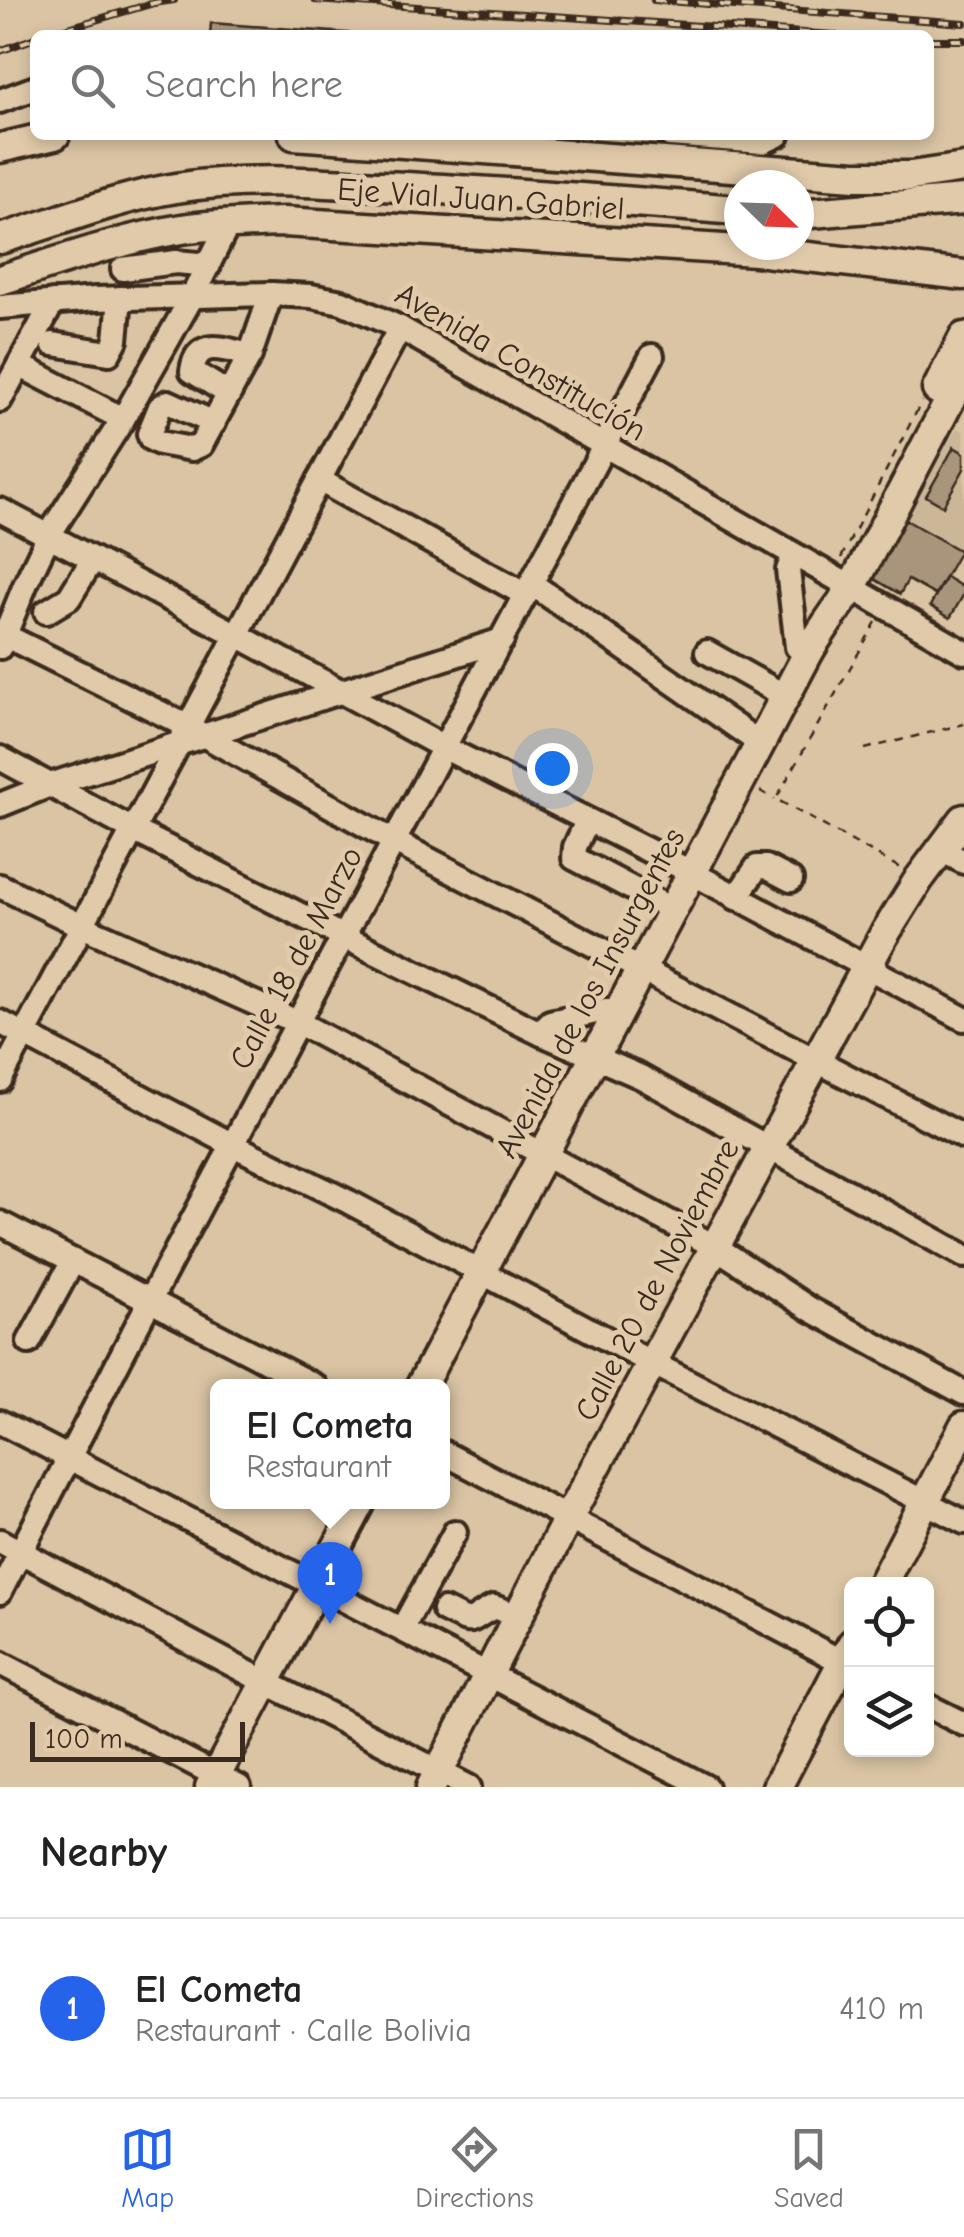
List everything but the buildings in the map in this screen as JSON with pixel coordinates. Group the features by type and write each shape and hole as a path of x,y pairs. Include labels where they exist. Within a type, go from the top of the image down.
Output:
{"main road":[{"path":"0,148 34,140"},
{"path":"439,188 444,140 855,176 911,176 964,168"},
{"name":"Eje Vial Juan Gabriel","path":"0,239 89,210 177,188 264,182 439,188 724,209"},
{"path":"814,213 964,200"},
{"name":"Eje Vial Juan Gabriel","path":"0,280 132,239 229,223 724,246"},
{"name":"Eje Vial Juan Gabriel","path":"814,256 964,276"},
{"name":"Avenida de los Insurgentes","path":"425,1379 785,696 834,615 844,585 964,337"},
{"name":"Avenida de los Insurgentes","path":"844,585 964,373"},
{"name":"Calle 20 de Noviembre","path":"435,1779 568,1518 868,966 919,879 952,856 964,819"},
{"path":"886,1577 964,1426"},
{"path":"222,1783 265,1682 357,1509"},
{"path":"777,1787 844,1664"}],"street":[{"path":"0,101 30,90"},
{"path":"737,140 768,140"},
{"path":"0,250 143,207 195,197 252,193 480,203 724,220"},
{"path":"0,268 153,222 209,213 298,212 532,224 724,241"},
{"path":"229,223 194,295 123,419 49,535 2,638 964,1138"},
{"path":"123,268 176,262 209,265"},
{"path":"214,422 250,355 271,294"},
{"name":"Avenida Constitución","path":"0,307 194,295 271,294 342,302 400,328 964,652"},
{"path":"54,344 108,352 116,340 120,298"},
{"path":"0,400 53,302"},
{"path":"0,1080 133,830 190,736 237,635 400,328"},
{"path":"229,394 192,371 193,362 207,348 250,355"},
{"name":"Calle 18 de Marzo","path":"0,1592 10,1546 69,1458 652,356"},
{"path":"19,365 123,419"},
{"path":"319,480 529,589 761,744"},
{"path":"0,510 964,1019"},
{"path":"794,556 788,570 797,647 813,644"},
{"path":"46,612 69,598 94,559"},
{"path":"0,805 190,736 502,640"},
{"path":"707,652 785,696"},
{"path":"0,758 342,936 542,1034 641,1077 964,1256"},
{"path":"587,821 574,858 674,910"},
{"path":"736,898 757,867 766,866 792,880"},
{"path":"0,886 297,1022 714,1246 810,1309 964,1393"},
{"path":"542,1034 550,1022 605,1010 618,1017"},
{"path":"0,1022 964,1522"},
{"path":"0,1223 301,1379"},
{"path":"29,1342 73,1261"},
{"path":"0,1422 706,1787"},
{"path":"450,1456 844,1655"},
{"path":"402,1629 455,1532"},
{"path":"10,1546 265,1682 435,1779 469,1787"},
{"path":"444,1610 468,1622 494,1607 518,1616"},
{"path":"0,1663 222,1783"},
{"path":"934,1709 964,1724"}],"path":[{"path":"884,608 776,800 919,879"},
{"path":"866,749 964,724"}],"shaded area":[{"path":"957,428 964,432 964,553 904,519"}],"railway":[{"path":"61,30 174,0"},
{"path":"315,0 760,30"},
{"path":"654,0 964,23"},
{"path":"0,51 30,40"},
{"path":"934,40 964,40"}],"place":[{"name":"El Cometa","path":"330,1624"}]}
